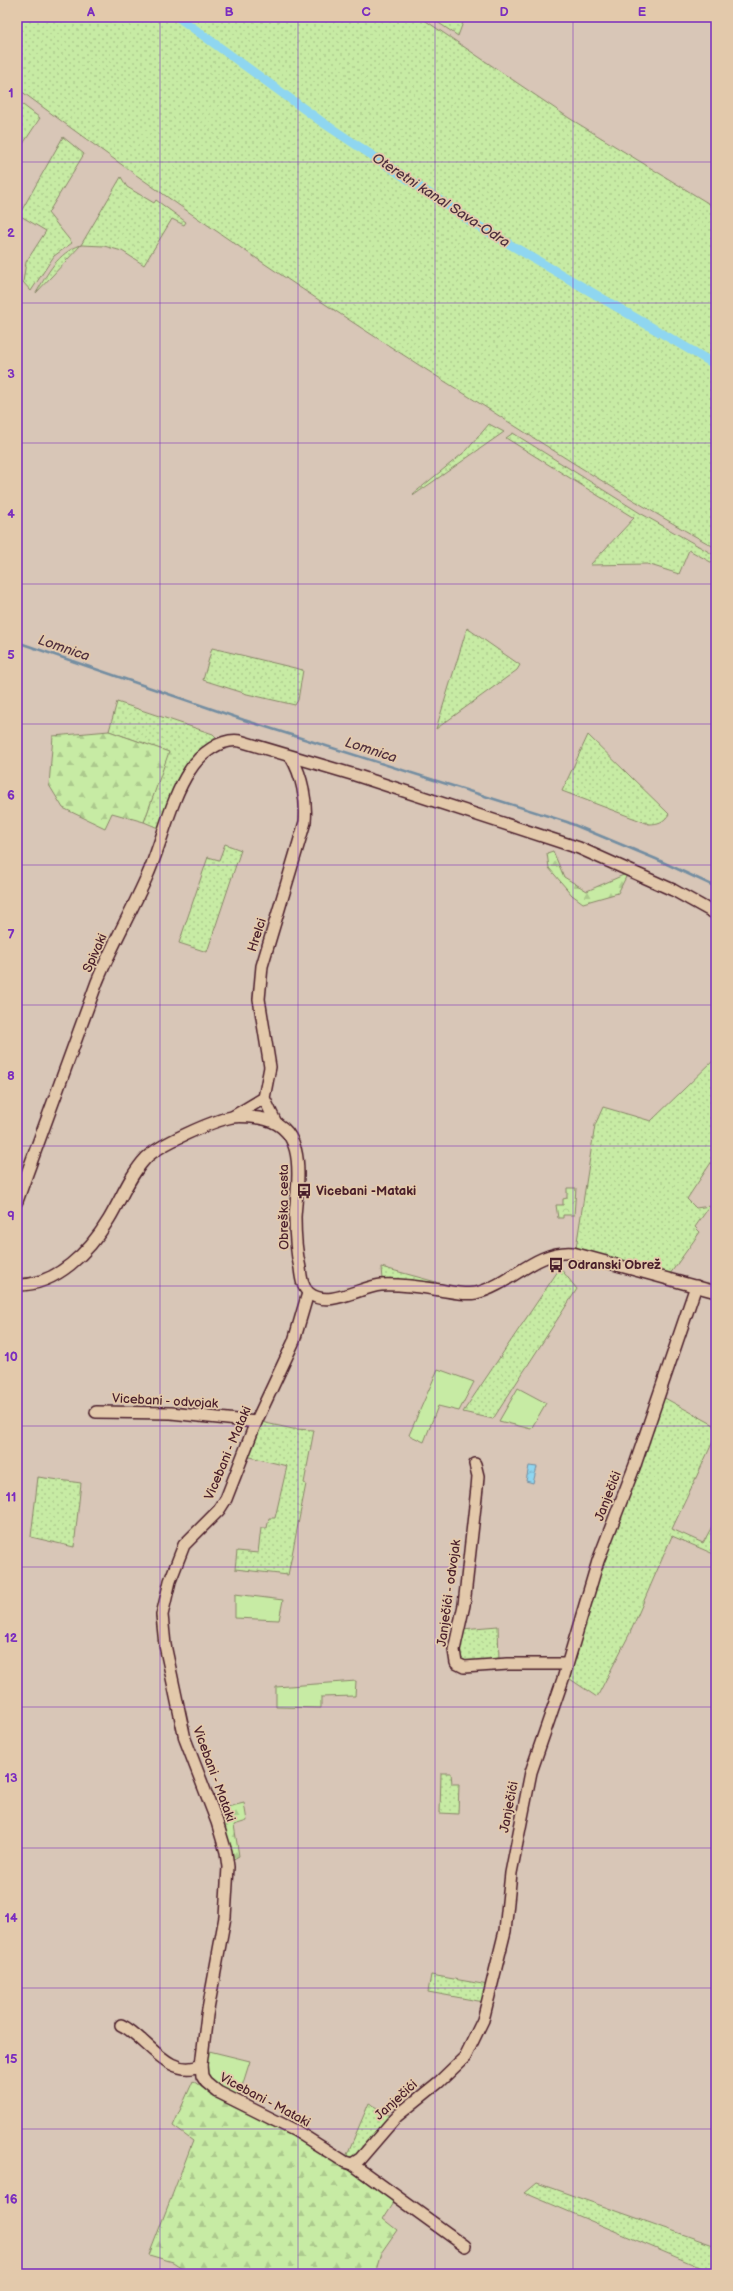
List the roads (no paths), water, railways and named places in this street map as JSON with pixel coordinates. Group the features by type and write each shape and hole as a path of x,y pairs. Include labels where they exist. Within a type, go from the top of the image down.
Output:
{"street":[{"name":"Spivaki","path":"17,1201 100,975 148,874 184,780 200,758 214,748 232,740 291,757"},
{"path":"291,757 355,775 579,848 673,890 716,914"},
{"name":"Hrelci","path":"264,1098 270,1066 260,999 260,975 293,866 306,817 301,783 296,765 291,757"},
{"path":"17,1285 42,1283 53,1277 78,1256 101,1231 141,1165 157,1150 184,1136 232,1117 264,1098 276,1123"},
{"path":"232,1117 259,1118 276,1123"},
{"name":"Obreška cesta","path":"276,1123 290,1137 299,1162 295,1217 296,1248 302,1281 308,1292"},
{"path":"308,1292 319,1298 336,1298 376,1286 388,1285 454,1293 475,1293 491,1287 543,1258 562,1252 573,1253 716,1292"},
{"name":"Janječići","path":"352,2164 360,2159 397,2116 439,2082 465,2057 483,2020 505,1931 511,1873 524,1798 531,1772 567,1664 595,1568 634,1465 696,1286"},
{"name":"Vicebani - Mataki","path":"308,1292 294,1341 256,1422 222,1505 191,1536 180,1553 170,1581 162,1615 165,1645 185,1739 218,1822 226,1852 228,1867 223,1932 208,2004 201,2065 202,2076 206,2082 218,2092 296,2131 345,2162 352,2164"},
{"name":"Vicebani - odvojak","path":"96,1412 171,1413 256,1422"},
{"name":"Janječići - odvojak","path":"475,1464 478,1476 477,1488 464,1605 454,1650 456,1663 464,1667 508,1664 567,1664"},
{"path":"121,2025 126,2027 152,2052 179,2067 189,2069 201,2065"},
{"path":"352,2164 465,2246"}],"water":[{"path":"529,1466 537,1467 533,1483 526,1481"}],"waterway":[{"name":"Oteretni kanal Sava-Odra","path":"178,17 322,122 475,224 716,365"},
{"name":"Lomnica","path":"17,642 244,720 567,822 656,859 716,887"}],"place":[{"name":"Vicebani -Mataki","path":"304,1191"},
{"name":"Odranski Obrež","path":"556,1265"}]}
